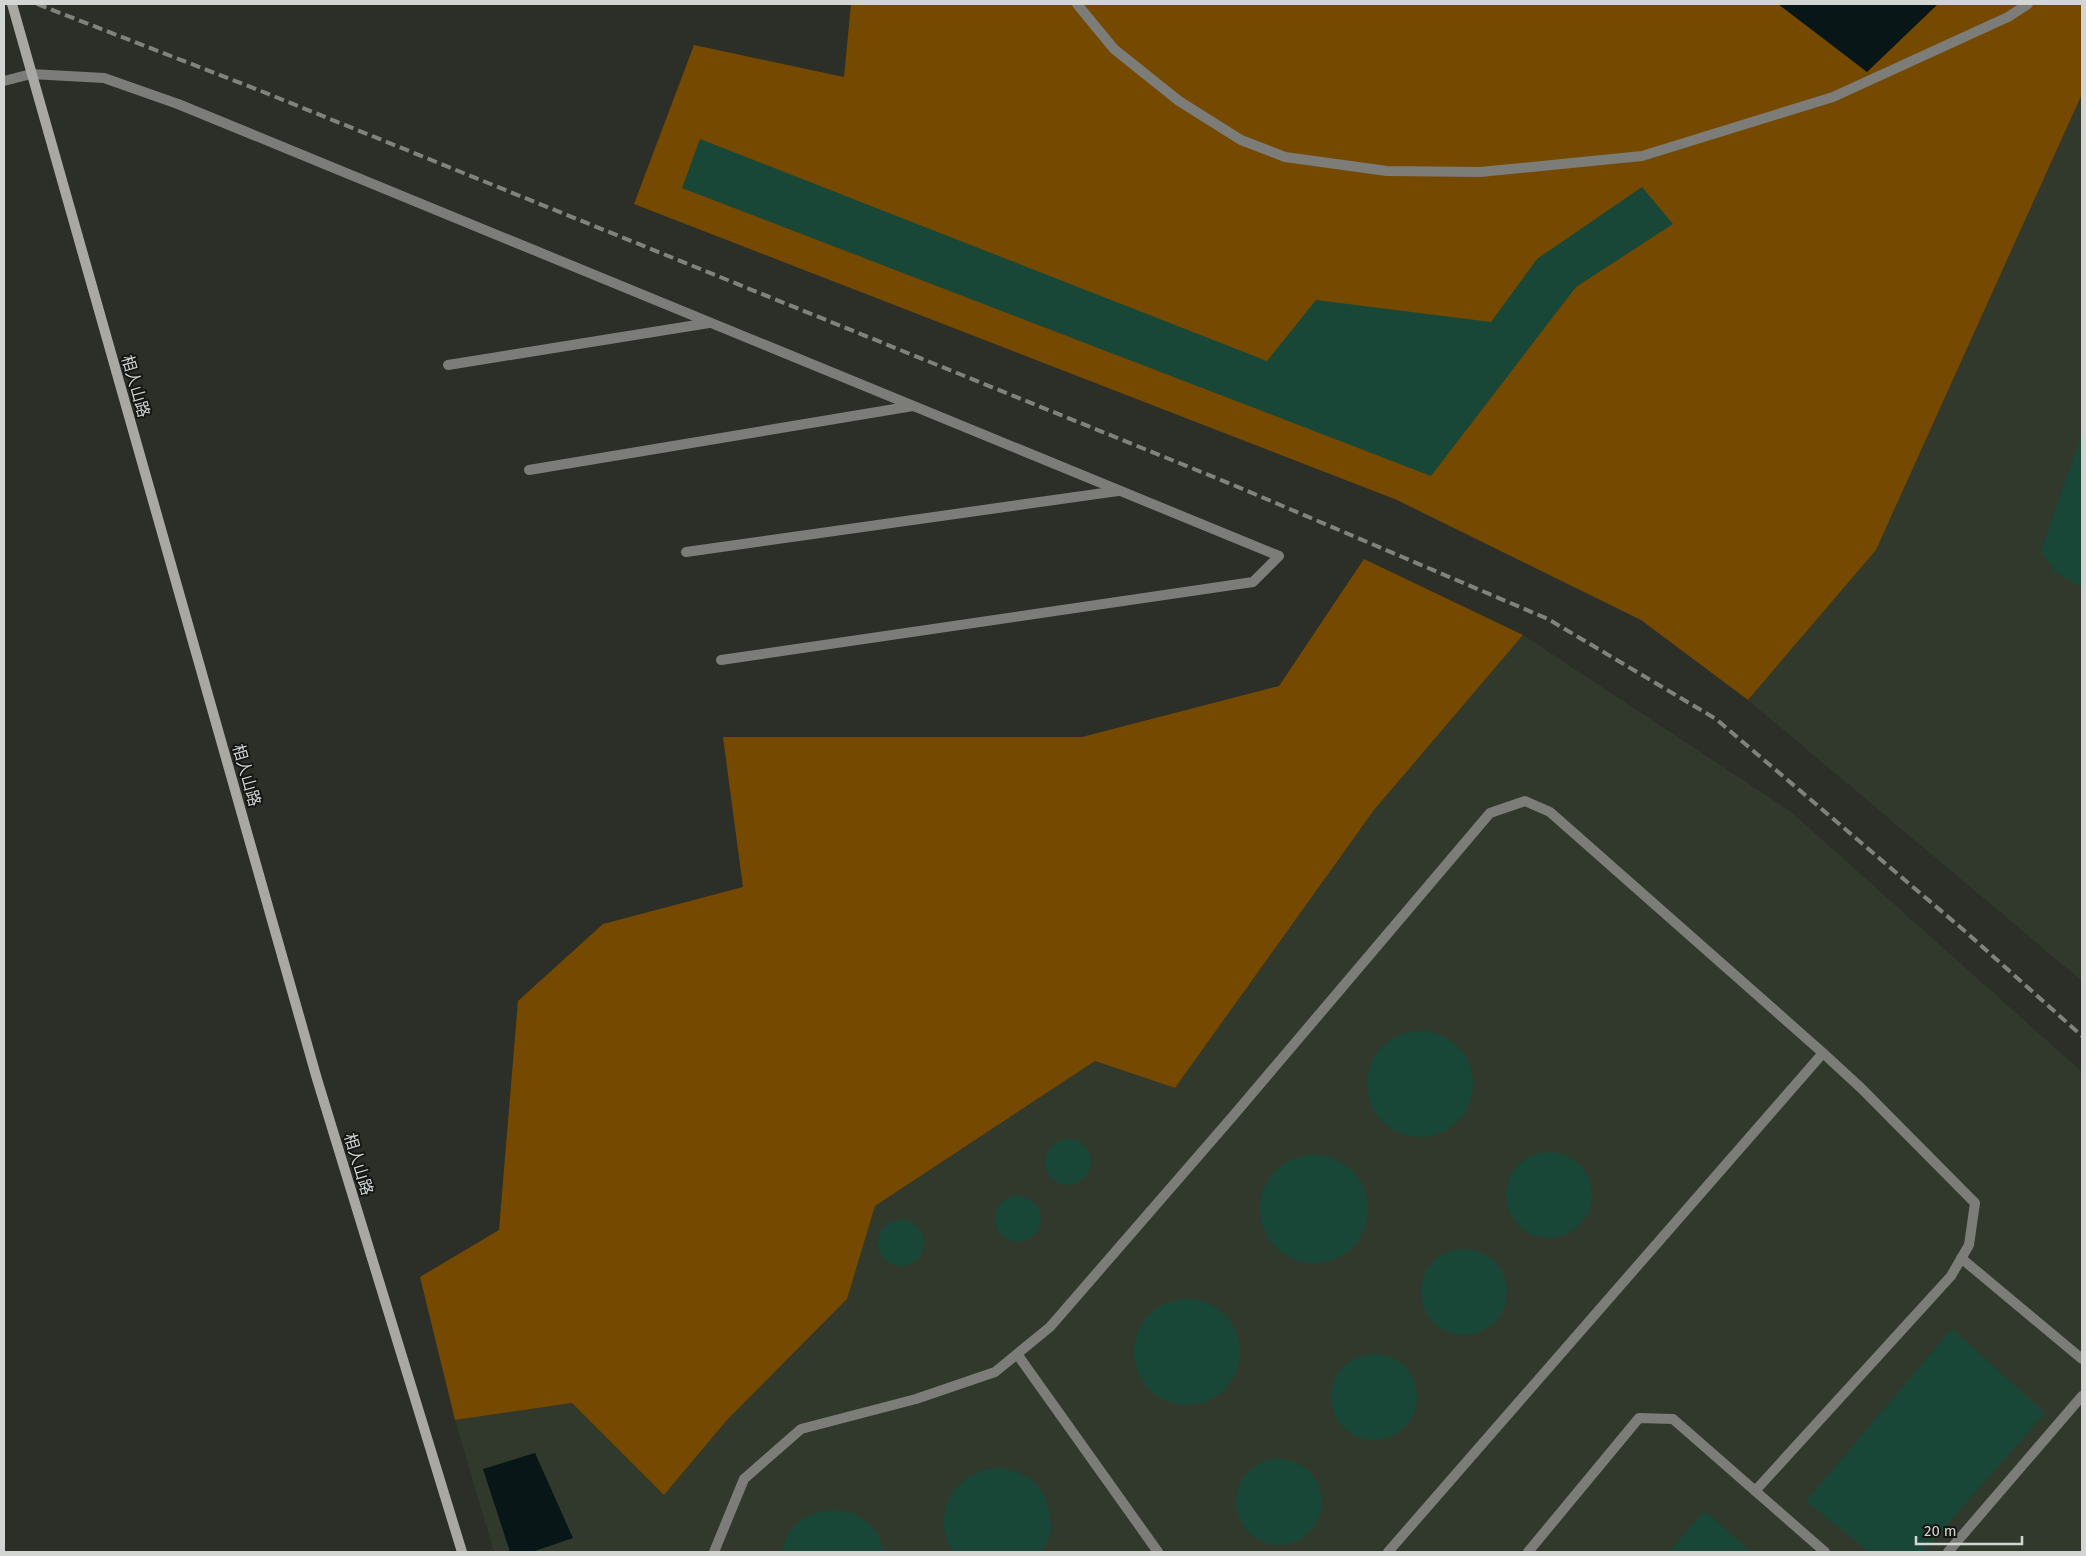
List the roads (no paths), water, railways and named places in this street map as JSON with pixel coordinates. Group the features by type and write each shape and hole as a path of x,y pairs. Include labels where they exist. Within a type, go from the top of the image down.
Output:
{"street":[{"name":"相人山路","path":"12,4 318,1079 462,1552"},
{"path":"1077,4 1114,50 1179,101 1241,140 1285,157 1332,164 1387,171 1480,172 1642,156 1833,97 2008,17 2028,4"},
{"path":"4,81 31,74 104,78 178,104 1279,556 1253,582 721,660"},
{"path":"448,365 710,322"},
{"path":"530,470 913,406"},
{"path":"686,552 1119,490"},
{"path":"714,1552 744,1479 801,1429 925,1396 995,1372 1050,1327 1233,1116 1490,814 1525,801 1550,812 1823,1053 1861,1088 1975,1203 1969,1245 1951,1276 1755,1491"},
{"path":"1388,1552 1823,1053"},
{"path":"1961,1258 2082,1359"},
{"path":"1017,1354 1158,1552"},
{"path":"1948,1552 2082,1396"},
{"path":"1528,1552 1638,1418 1673,1419 1825,1552"}],"railway":[{"path":"37,4 261,91 1231,484 1548,619 1716,719 1967,933 2082,1036"}]}
